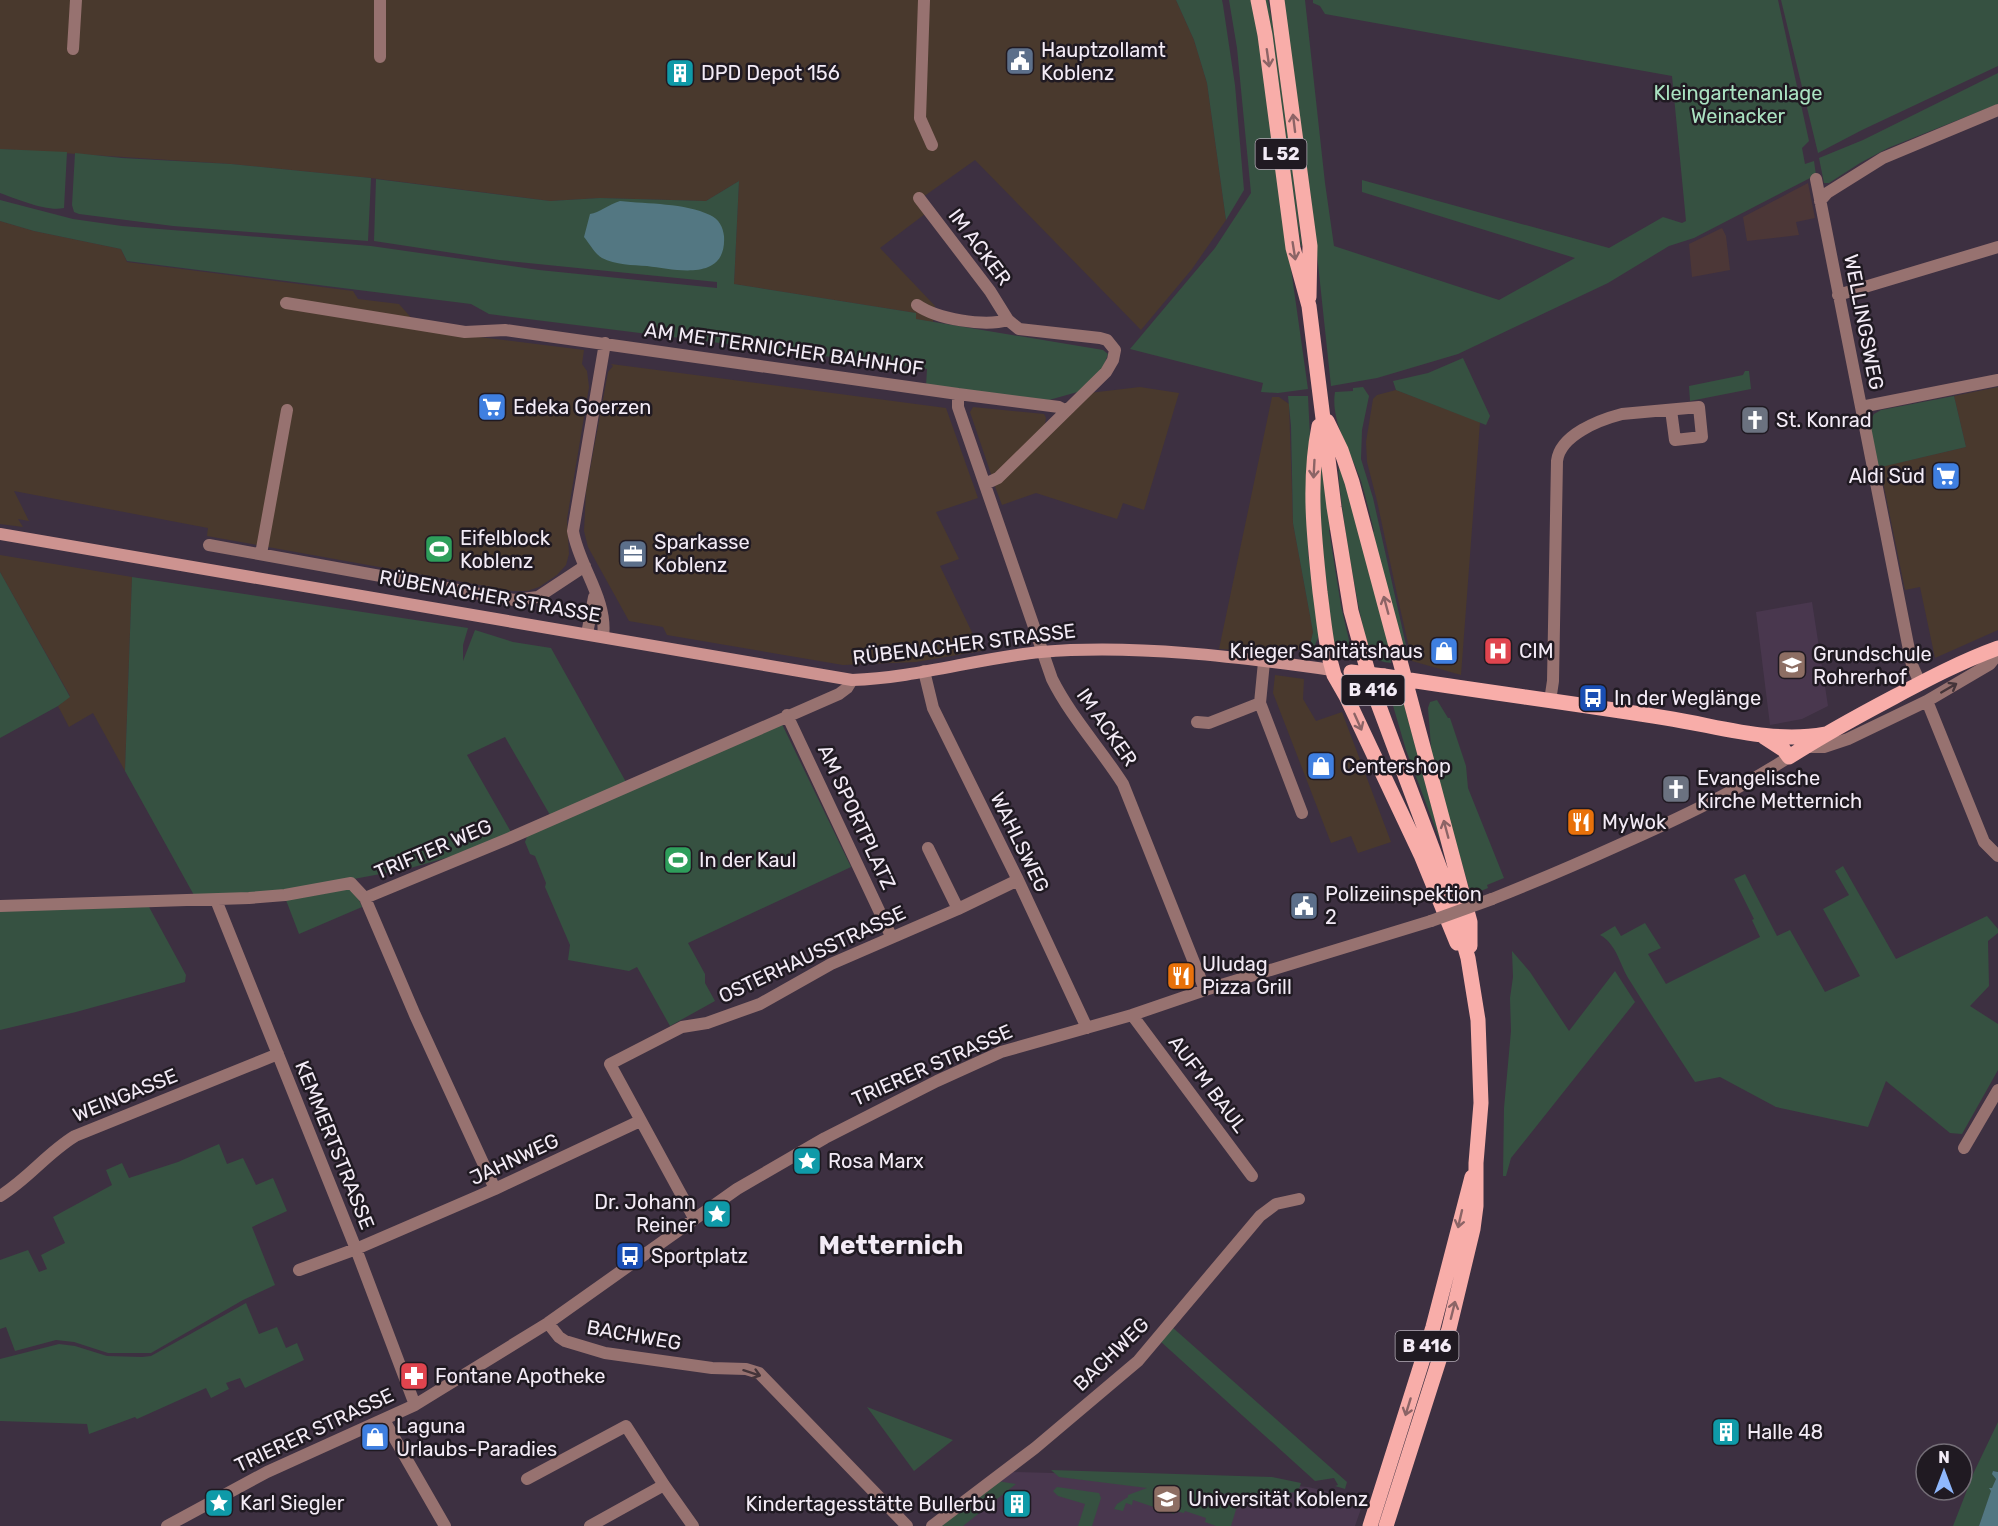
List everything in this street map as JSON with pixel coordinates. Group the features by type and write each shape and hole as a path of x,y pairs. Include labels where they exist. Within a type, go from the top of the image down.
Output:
{"main road":[{"name":"L 52","path":"1258,0 1293,248 1309,306"},
{"name":"L 52","path":"1277,0 1310,246 1309,306 1322,411 1316,444 1313,523 1332,670"},
{"name":"L 52","path":"1322,411 1341,450 1352,482 1407,680"},
{"name":"B 416","path":"1322,411 1345,581 1364,660 1383,718 1447,884 1468,958 1476,1001 1480,1045 1481,1103 1476,1163 1476,1206 1470,1243 1449,1329 1386,1526"},
{"name":"RÜBENACHER STRASSE","path":"0,534 852,680 1043,652 1134,650 1384,676 1666,718 1759,735 1795,738 1824,734"},
{"name":"TRIERER STRASSE","path":"1789,756 1824,734 1920,683 1978,655 1998,648"},
{"path":"1332,670 1417,846 1454,938 1468,958"},
{"name":"B 416","path":"1407,680 1470,922 1471,938 1468,958"},
{"name":"RÜBENACHER STRASSE","path":"1759,735 1784,750 1789,756"},
{"name":"B 416","path":"1370,1526 1433,1327 1476,1163"}],"street":[{"path":"73,49 75,0"},
{"path":"380,0 380,57"},
{"path":"924,0 920,118 932,145"},
{"path":"1820,201 1827,193 1882,158 1998,110"},
{"name":"WELLINGSWEG","path":"1816,179 1912,665 1920,683"},
{"name":"IM ACKER","path":"919,198 990,291 1008,320"},
{"path":"1838,295 1998,247"},
{"name":"AM METTERNICHER BAHNHOF","path":"286,303 465,332 505,330 958,394"},
{"path":"916,305 939,315 982,323 1008,320 1019,329 1100,338 1112,344 1115,355 1110,366 998,478 985,484"},
{"path":"603,636 603,620 574,539 573,523 605,343"},
{"path":"1861,408 1998,380"},
{"path":"958,394 1059,406 1065,410"},
{"name":"IM ACKER","path":"958,394 958,407 1052,679 1063,700 1123,784 1205,990"},
{"path":"261,554 287,410"},
{"path":"1550,701 1553,681 1559,450 1576,433 1614,416 1671,410"},
{"name":"RÜBENACHER STRASSE","path":"209,545 521,600 538,597 585,566"},
{"path":"587,634 593,612 594,590"},
{"name":"TRIERER STRASSE","path":"1803,747 1824,747 1841,742 1927,701 1990,664 1998,654"},
{"path":"1264,662 1260,703 1302,813"},
{"name":"WAHLSWEG","path":"924,671 933,708 1018,880 1087,1028"},
{"name":"TRIFTER WEG","path":"0,906 216,900 285,895 351,883 365,898 510,838 839,693 847,688 852,680"},
{"path":"1927,701 1984,842 1998,856"},
{"path":"1197,722 1209,723 1260,703"},
{"name":"AM SPORTPLATZ","path":"787,715 891,936"},
{"name":"TRIERER STRASSE","path":"168,1526 267,1472 415,1405 548,1323 737,1189 825,1138 937,1081 1001,1052 1132,1015 1205,990 1431,921 1492,899 1691,813 1789,756"},
{"path":"928,848 958,909"},
{"name":"OSTERHAUSSTRASSE","path":"640,1121 610,1064 681,1027 707,1023 760,1004 831,964 891,936 958,909 1018,880"},
{"path":"365,898 415,1015 495,1190"},
{"name":"KEMMERTSTRASSE","path":"216,900 356,1249 415,1405"},
{"name":"AUF'M BAUL","path":"1132,1015 1252,1176"},
{"name":"WEINGASSE","path":"0,1196 13,1188 47,1156 75,1136 278,1054"},
{"path":"1964,1148 1998,1090"},
{"path":"640,1121 694,1218"},
{"name":"JAHNWEG","path":"299,1270 356,1249 495,1190 640,1121"},
{"name":"BACHWEG","path":"932,1526 1035,1448 1138,1360 1260,1216 1276,1204 1299,1199"},
{"name":"BACHWEG","path":"548,1323 559,1337 566,1341 605,1353 729,1370 746,1369 759,1373 907,1526"},
{"path":"384,1420 445,1526"},
{"path":"527,1479 626,1426 693,1526"},
{"path":"590,1526 664,1485"}],"shaded area":[{"path":"0,0 1176,0 1194,40 1207,83 1226,220 1192,269 1141,330 975,160 916,202 925,214 880,248 935,306 933,322 915,319 916,313 734,284 739,181 706,201 600,198 550,201 371,178 231,164 0,149"},
{"path":"1808,183 1815,218 1796,222 1799,235 1747,241 1743,217"},
{"path":"0,221 34,231 121,249 127,262 353,291 358,299 399,304 422,330 584,350 582,364 587,371 589,387 567,519 569,554 566,565 557,575 539,587 527,591 513,591 207,536 208,528 14,491 29,521 18,519 23,527 0,524"},
{"path":"1722,228 1726,236 1730,270 1692,277 1689,244"},
{"path":"611,364 946,408 978,498 936,512 959,559 940,566 981,651 916,662 843,665 667,635 663,627 629,621 588,547 584,531 586,491 608,372 613,366"},
{"path":"1140,387 1179,393 1144,510 1123,503 1117,519 1036,493 1002,505 994,484 1089,393"},
{"path":"1998,387 1998,630 1935,658 1920,587 1905,590 1880,467 1966,447 1954,396"},
{"path":"1396,390 1480,422 1461,675 1412,661 1367,462 1366,442 1373,399 1377,395"},
{"path":"1272,397 1279,397 1289,404 1293,523 1313,632 1310,645 1291,653 1219,649"},
{"path":"973,407 1044,414 1045,425 992,477 970,412"},
{"path":"0,555 132,577 125,771 93,713 69,727 58,706 70,696 0,572"},
{"name":"Grundschule Rohrerhof","path":"1812,602 1828,706 1802,719 1770,725 1756,612"},
{"path":"1275,675 1304,679 1303,699 1316,721 1342,712 1391,842 1358,853 1351,836 1331,843 1273,693"},
{"name":"Universität Koblenz","path":"1013,1472 1199,1477 1308,1487 1364,1500 1355,1526 941,1526"}],"green space":[{"path":"1176,0 1222,0 1235,85 1244,190 1226,220 1207,83 1194,40"},
{"path":"1229,0 1251,0 1255,14 1308,389 1278,393 1261,392 1263,383 1130,349 1215,248 1251,193 1237,48"},
{"path":"1264,0 1268,0 1277,46 1301,247"},
{"name":"Kleingartenanlage Weinacker","path":"1283,0 1305,0 1334,246 1499,300 1575,258 1362,192 1362,180 1609,248 1663,217 1682,223 1686,221 1672,76 1325,14 1320,6 1313,3 1313,0 1778,0 1809,141 1802,148 1805,164 1814,161 1816,175 1694,238 1669,246 1608,283 1458,354 1377,378 1331,386 1311,198"},
{"path":"1781,0 1998,0 1998,66 1818,153"},
{"path":"1998,73 1998,104 1888,148 1829,183 1824,183 1819,158 1863,140"},
{"path":"0,149 67,152 64,208 41,207 0,193"},
{"path":"75,153 231,164 371,178 368,241 173,226 79,214 74,212 72,205"},
{"path":"376,179 550,201 600,198 706,201 739,181 734,284 916,313 916,319 1103,350 1108,354 1103,368 1081,391 1049,400 926,386 927,369 489,314 471,304 127,261 121,249 34,231 0,221 0,200 73,219 122,226 371,246 539,270 717,288 717,282 499,260 374,241"},
{"path":"1463,358 1490,416 1486,425 1396,390 1393,381 1428,373"},
{"path":"1745,371 1749,371 1751,389 1690,401 1689,386 1743,375"},
{"path":"1363,387 1369,396 1362,430 1361,459 1373,498 1408,654 1403,654 1361,481 1336,415 1335,392 1353,391 1353,388"},
{"path":"1288,396 1308,396 1311,457 1308,552 1319,636 1314,647 1310,645 1313,632 1293,523 1291,426"},
{"path":"1954,396 1966,447 1877,468 1869,423 1874,414 1881,410"},
{"path":"1322,460 1329,530 1349,640 1348,658 1343,657 1343,650 1334,649 1317,501"},
{"path":"1339,466 1389,645 1391,663 1375,658 1367,642 1345,527"},
{"path":"0,572 70,697 0,738"},
{"path":"132,577 468,628 463,645 463,661 475,630 513,642 551,648 626,782 550,815 505,737 467,755 511,832 463,853 407,869 295,890 195,897 125,771"},
{"path":"1389,692 1401,693 1442,846 1406,750"},
{"path":"1437,700 1450,718 1466,766 1468,788 1504,878 1471,895 1432,759 1428,708 1430,702"},
{"path":"781,722 851,867 688,943 705,974 705,983 715,1001 670,1026 637,967 629,971 568,960 570,945 545,887 546,883 535,856 530,854 525,842 528,834"},
{"path":"1843,866 1896,959 1987,916 1998,929 1998,933 1988,941 1989,986 1970,1006 1998,1024 1998,1070 1962,1134 1950,1133 1886,1081 1868,1127 1776,1107 1720,1077 1695,1082 1630,981 1614,950 1600,935 1615,926 1621,936 1645,923 1661,948 1648,954 1666,984 1760,937 1752,920 1754,919 1734,879 1745,874 1777,936 1790,930 1825,992 1860,976 1823,909 1849,895 1835,871"},
{"path":"354,888 362,907 299,934 286,900"},
{"path":"149,907 186,975 185,982 0,1030 0,910"},
{"path":"1512,951 1530,972 1569,1031 1615,971 1635,1002 1511,1158 1506,1176 1503,1176 1504,1108 1511,1031"},
{"path":"219,1144 227,1164 243,1158 256,1185 273,1178 287,1211 252,1227 275,1285 243,1300 151,1353 108,1353 74,1342 56,1340 15,1351 6,1327 0,1329 0,1260 28,1250 39,1272 47,1269 41,1255 65,1243 53,1217 112,1185 106,1170 122,1163 129,1178 178,1162"},
{"path":"246,1303 259,1334 277,1327 286,1348 297,1343 304,1360 245,1388 240,1378 226,1383 229,1389 211,1398 206,1388 137,1419 135,1417 89,1434 87,1424 0,1421 0,1359 59,1344 75,1346 107,1356 151,1356"},
{"path":"1172,1327 1347,1482 1345,1489 1335,1486 1338,1485 1334,1478 1315,1481 1160,1341"},
{"path":"867,1407 953,1440 914,1471"},
{"path":"1998,1422 1998,1472 1993,1471 1996,1479 1979,1526 1953,1526 1962,1502 1974,1502 1974,1472"},
{"path":"1051,1470 1272,1477 1301,1483 1298,1492 1284,1493 1281,1503 1266,1503 1227,1493 1210,1499 1196,1500 1205,1503 1238,1503 1231,1526 1216,1526 1205,1522 1206,1518 1185,1511 1184,1513 1175,1511 1174,1514 1133,1500 1132,1505 1126,1503 1123,1511 1114,1509 1128,1495 1147,1488 1059,1477"},
{"path":"997,1481 1016,1484 963,1526 941,1526"},
{"path":"1057,1487 1099,1493 1101,1498 1092,1526 1078,1526 1085,1504 1058,1496 1053,1491"}],"water":[{"path":"620,201 678,206 700,211 713,217 723,229 723,251 717,261 709,267 698,270 624,264 602,258 584,237 590,214"},
{"path":"1993,1471 1998,1472 1998,1526 1979,1526 1991,1491 1989,1488 1992,1488 1996,1479 1992,1474"}],"place":[{"name":"Hauptzollamt Koblenz","path":"1020,61"},
{"name":"DPD Depot 156","path":"680,73"},
{"name":"Edeka Goerzen","path":"492,407"},
{"name":"St. Konrad","path":"1755,420"},
{"name":"Aldi Süd","path":"1946,476"},
{"name":"Eifelblock Koblenz","path":"439,549"},
{"name":"Sparkasse Koblenz","path":"633,554"},
{"name":"Krieger Sanitätshaus","path":"1444,651"},
{"name":"CIM","path":"1498,651"},
{"name":"Grundschule Rohrerhof","path":"1792,665"},
{"name":"In der Weglänge","path":"1593,698"},
{"name":"Centershop","path":"1321,766"},
{"name":"Evangelische Kirche Metternich","path":"1676,789"},
{"name":"MyWok","path":"1581,822"},
{"name":"In der Kaul","path":"678,860"},
{"name":"Polizeiinspektion 2","path":"1304,906"},
{"name":"Uludag Pizza Grill","path":"1181,976"},
{"name":"Rosa Marx","path":"807,1161"},
{"name":"Dr. Johann Reiner","path":"717,1214"},
{"name":"Sportplatz","path":"630,1256"},
{"name":"Fontane Apotheke","path":"414,1376"},
{"name":"Halle 48","path":"1726,1432"},
{"name":"Laguna Urlaubs-Paradies","path":"375,1437"},
{"name":"Universität Koblenz","path":"1167,1499"},
{"name":"Karl Siegler","path":"219,1503"},
{"name":"Kindertagesstätte Bullerbü","path":"1017,1504"}],"district":[{"name":"Metternich","path":"891,1245"}]}
